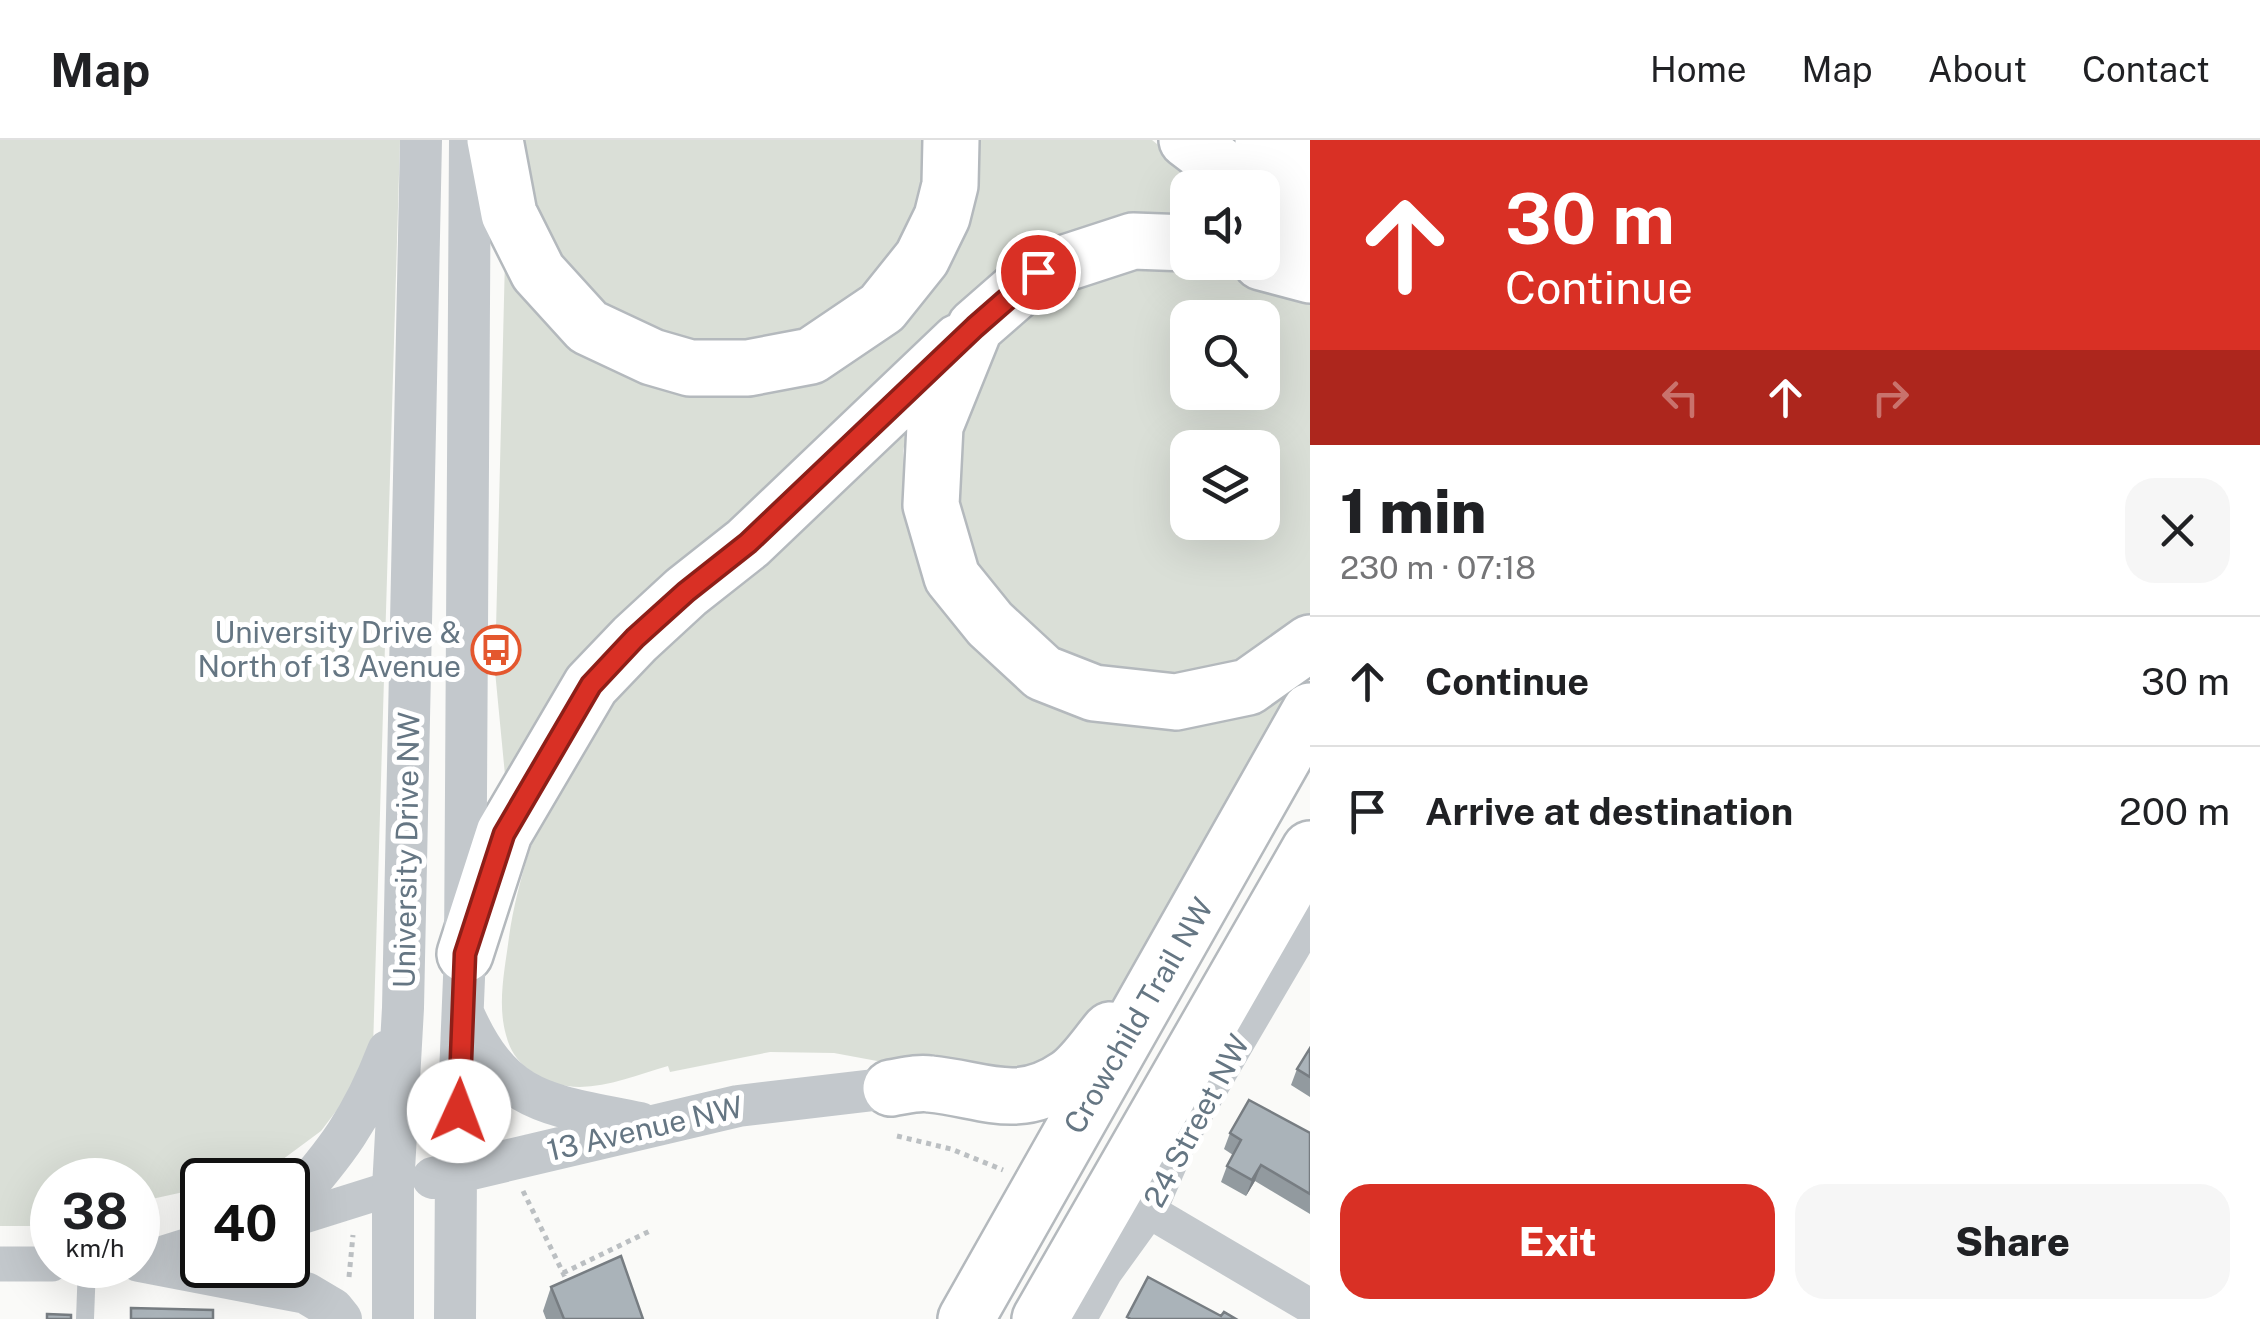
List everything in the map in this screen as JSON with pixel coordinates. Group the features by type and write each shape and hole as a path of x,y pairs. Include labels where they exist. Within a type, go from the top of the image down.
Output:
{"highway":[{"path":"495,140 510,214 518,233 538,272 588,327 652,357 690,368 748,368 811,356 882,308 922,258 942,217 950,185 952,140"},
{"path":"1187,140 1226,170"},
{"path":"1263,140 1310,174"},
{"path":"1280,210 1310,231"},
{"path":"465,954 504,834 591,685 635,638 748,543 1038,272 1133,241 1170,243"},
{"path":"1280,267 1310,275"},
{"path":"975,327 935,426 931,505 952,577 990,624 1043,673 1094,693 1176,702 1248,686 1310,643"},
{"name":"Crowchild Trail NW","path":"966,1319 1310,712"},
{"path":"1040,1319 1310,849"},
{"path":"894,1112 926,1083 994,1097 1018,1098 1046,1089 1071,1075 1108,1031 1159,982"}],"street":[{"name":"University Drive NW","path":"393,1319 393,1188 403,1008 421,140"},
{"name":"University Drive NW","path":"455,1319 456,1172 465,954 470,140"},
{"name":"24 Street NW","path":"1079,1319 1105,1272 1149,1211 1180,1140 1310,918"},
{"path":"310,1181 337,1150 369,1101 403,1008"},
{"path":"463,1013 477,1045 510,1084 554,1105 656,1126"},
{"name":"13 Avenue NW","path":"310,1214 456,1172 738,1106 894,1112"},
{"path":"1149,1211 1310,1306"},
{"path":"0,1264 30,1264"},
{"path":"160,1265 306,1293 333,1309 344,1306"}],"lane":[{"path":"85,1319 86,1288"}],"path":[{"path":"894,1112 952,1149 1009,1172"},
{"path":"520,1184 571,1290"},
{"path":"563,1274 652,1230"},
{"path":"344,1306 353,1235"}],"shaded area":[{"path":"0,140 400,140 373,1049 349,1094 321,1131 285,1158 180,1158 180,1193 160,1197 160,1158 30,1158 30,1226 0,1226"},
{"path":"516,140 939,140 934,184 866,301 749,353 637,335 544,250"},
{"path":"969,140 1152,140 1189,170 1170,170 1170,220 1117,221 1050,239 509,780 505,775 495,671 505,258 567,324 828,361"},
{"path":"1162,259 1170,260 1170,280 1256,280 1310,300 1310,629 1249,671 1107,682 996,609 946,495 975,364 1051,290"},
{"path":"913,406 903,451 906,494 945,608 971,644 1004,674 1227,718 1285,695 1291,698 1116,1005 1046,1077 888,1063 834,1053 770,1052 670,1072 668,1066 598,1085 564,1086 547,1081 522,1064 510,1046 503,1023 503,986 509,937 527,858 571,755 598,714 646,660"}],"building":[{"path":"1310,1048 1310,1077 1297,1069"},
{"path":"1249,1100 1310,1133 1310,1194 1261,1165 1252,1180 1227,1166 1241,1140 1230,1133"},
{"path":"621,1256 643,1319 564,1319 551,1287"},
{"path":"1148,1277 1221,1316 1224,1312 1236,1319 1131,1319 1127,1317"},
{"path":"131,1308 213,1310 213,1319 131,1319"},
{"path":"47,1314 71,1315 71,1319 47,1319"}],"place":[{"name":"University Drive & North of 13 Avenue","path":"496,650"}],"route":[{"path":"459,1111 465,954 504,834 591,685 635,638 748,543 1038,272"}]}
